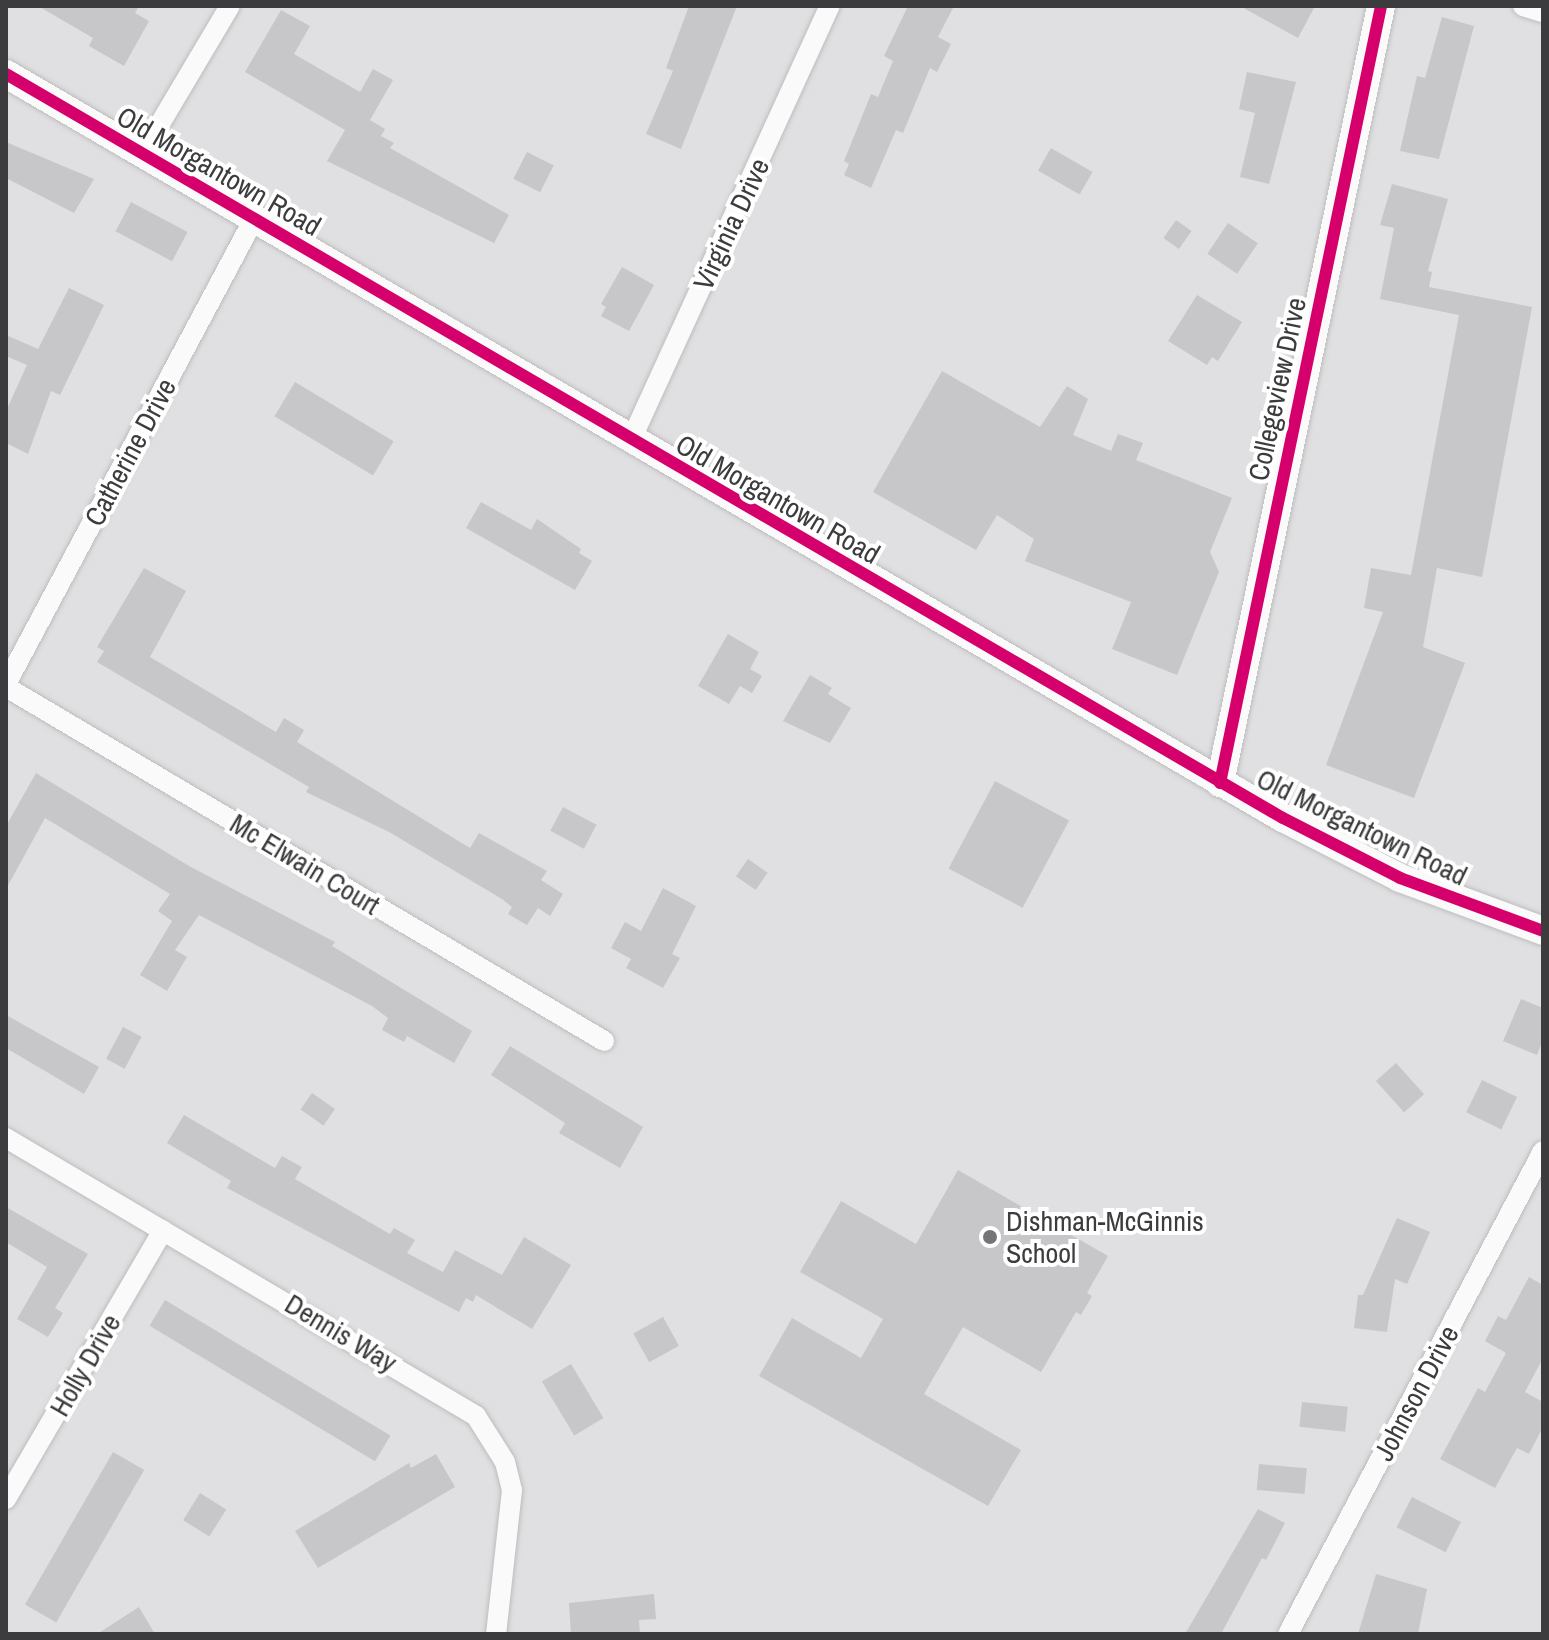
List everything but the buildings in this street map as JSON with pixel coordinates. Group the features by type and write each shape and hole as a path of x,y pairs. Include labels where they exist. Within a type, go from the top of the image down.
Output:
{"street":[{"path":"142,154 230,6"},
{"name":"Virginia Drive","path":"631,440 830,6"},
{"name":"Collegeview Drive","path":"1220,783 1381,6"},
{"path":"1523,6 1543,12"},
{"name":"Old Morgantown Road","path":"6,74 1220,783 1400,878 1543,931"},
{"name":"Catherine Drive","path":"6,685 254,219"},
{"name":"Mc Elwain Court","path":"6,685 604,1041"},
{"name":"Dennis Way","path":"6,1138 453,1398 493,1437 509,1476 512,1519 496,1634"},
{"name":"Johnson Drive","path":"1288,1634 1543,1151"},
{"name":"Holly Drive","path":"6,1499 163,1230"}],"cycle path":[{"path":"1220,783 1381,6"},
{"path":"6,74 1283,818 1400,878 1543,931"}],"place":[{"name":"Dishman-McGinnis School","path":"990,1237"}]}
